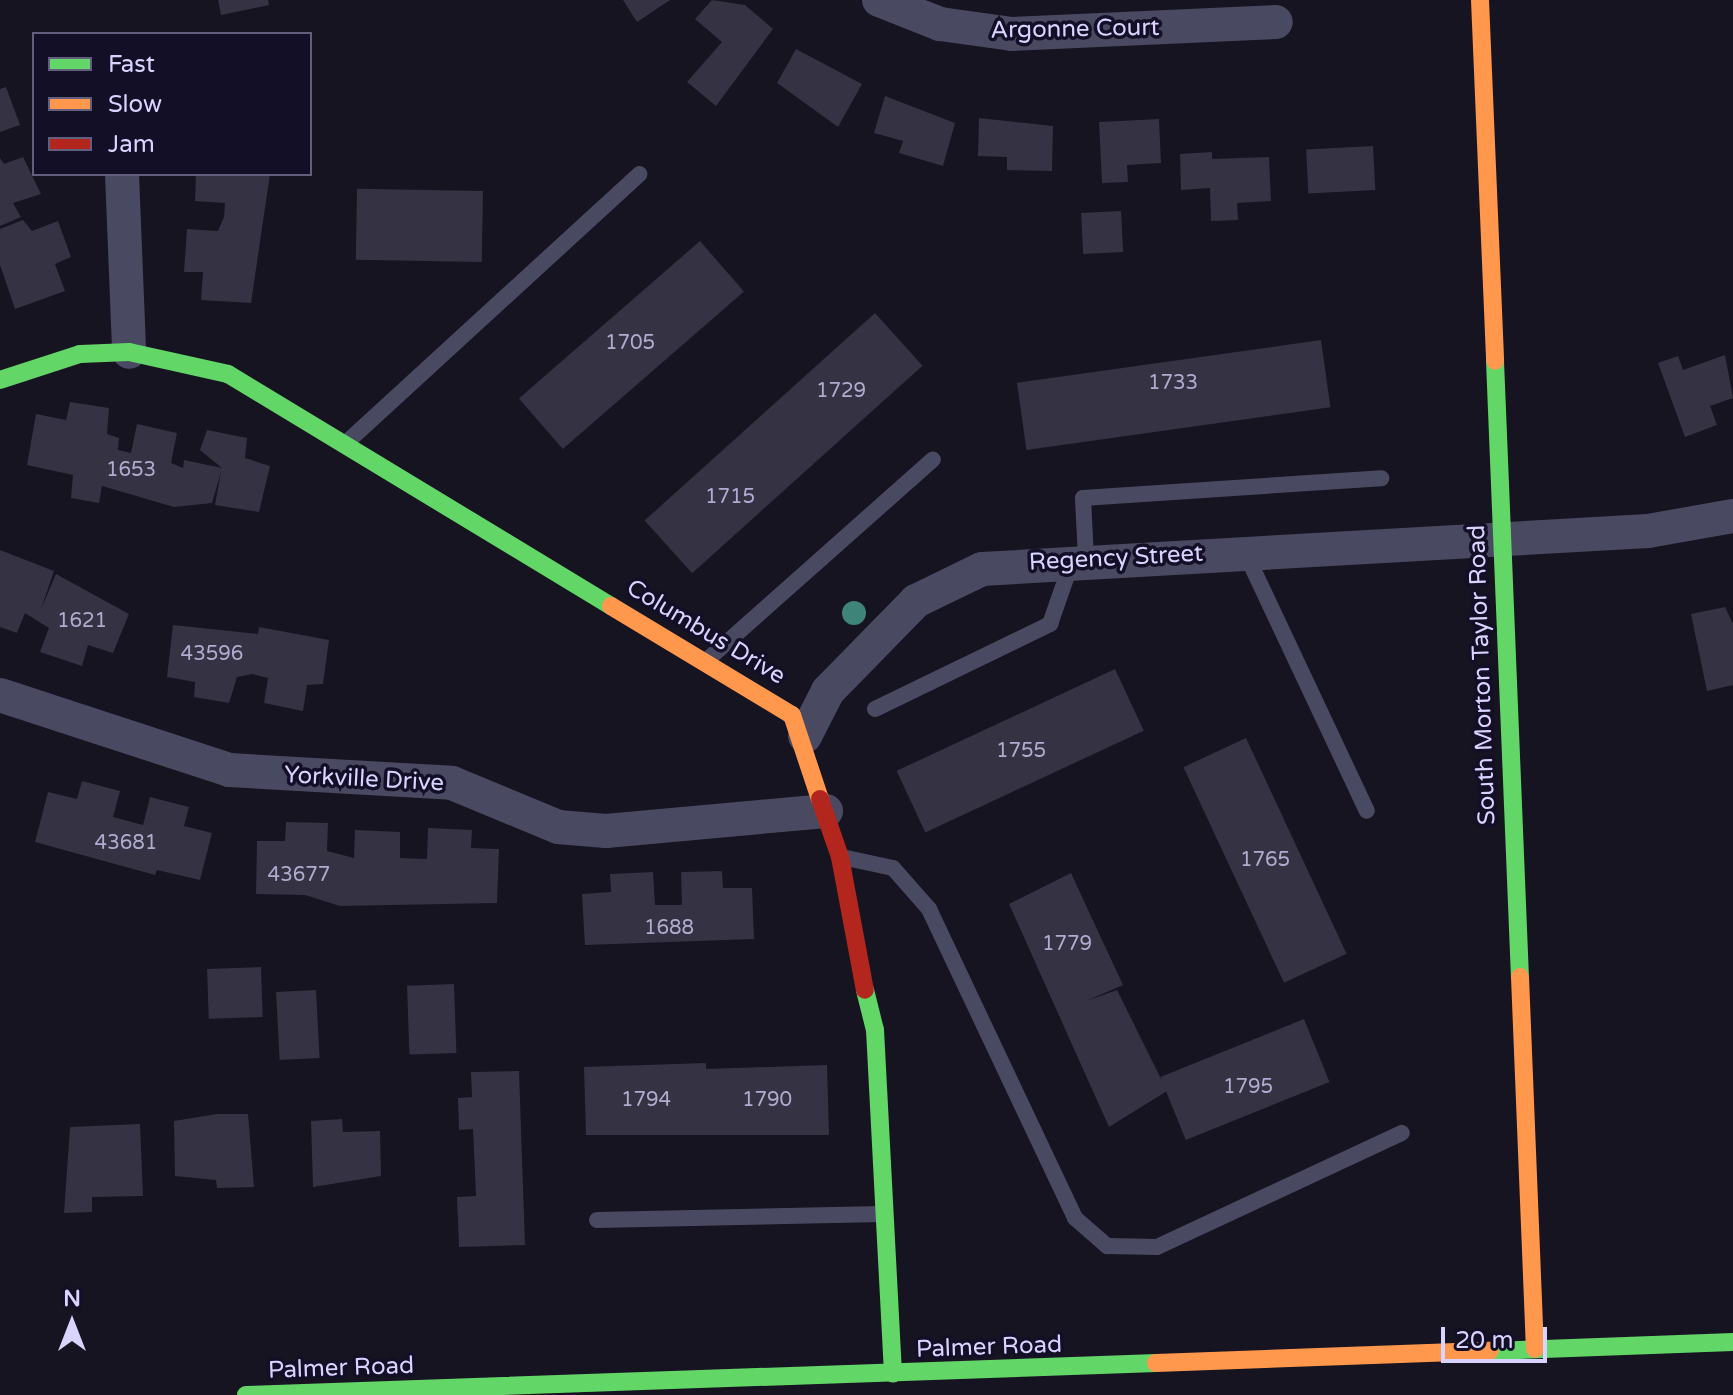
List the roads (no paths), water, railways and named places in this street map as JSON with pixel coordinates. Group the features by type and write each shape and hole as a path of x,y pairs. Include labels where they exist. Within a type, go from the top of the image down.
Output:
{"street":[{"name":"Argonne Court","path":"879,0 940,24 1012,34 1276,22"},
{"name":"South Morton Taylor Road","path":"1480,0 1535,1349"},
{"path":"122,176 129,352"},
{"name":"Columbus Drive","path":"0,380 80,354 129,352 228,374 775,700 805,736 840,857 848,924 875,1030 893,1374"},
{"name":"Regency Street","path":"805,736 828,691 916,601 982,569 1079,558 1648,531 1733,516"},
{"name":"Yorkville Drive","path":"0,695 216,767 452,783 558,827 606,831 826,811"},
{"name":"Palmer Road","path":"246,1395 531,1390 1733,1342"}],"lane":[{"path":"345,444 640,174"},
{"path":"707,660 933,459"},
{"path":"875,709 1050,624 1079,558 1083,498 1381,478"},
{"path":"1245,551 1367,811"},
{"path":"840,857 893,868 929,909 1075,1218 1107,1246 1157,1247 1402,1133"},
{"path":"597,1220 887,1214"}]}
